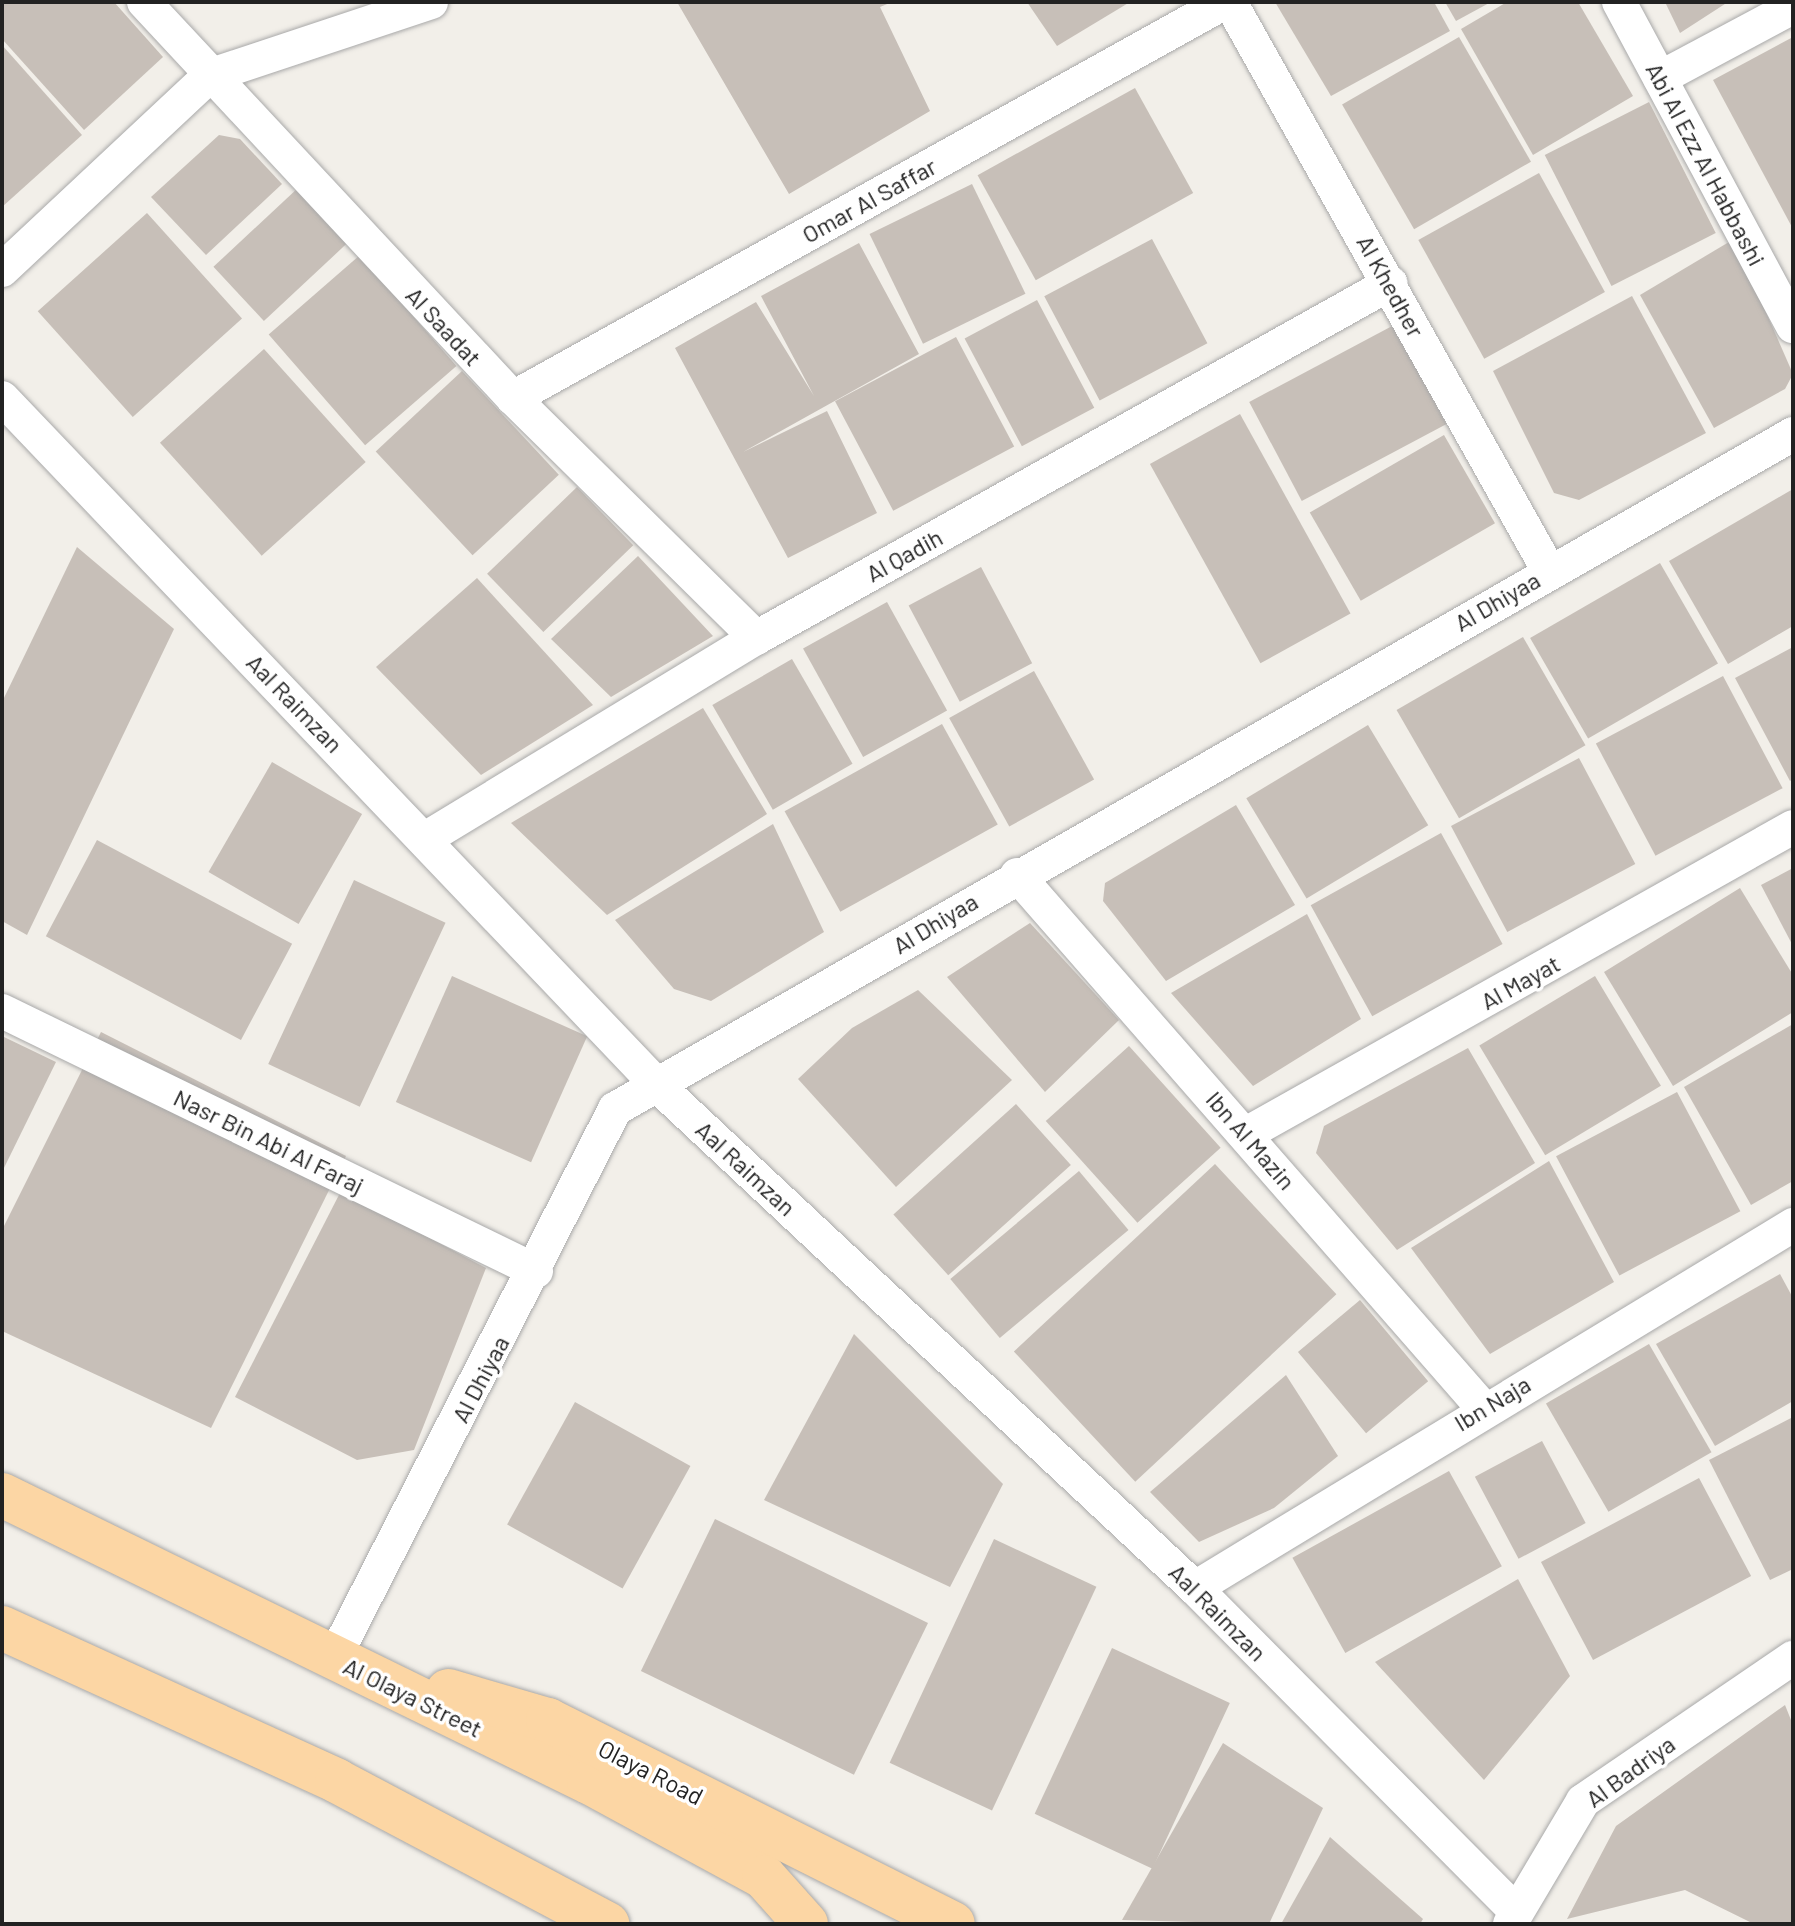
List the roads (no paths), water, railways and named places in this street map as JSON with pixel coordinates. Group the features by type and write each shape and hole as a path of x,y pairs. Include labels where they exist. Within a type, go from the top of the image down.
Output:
{"main road":[{"name":"Al Olaya Street","path":"2,1495 334,1658 764,1877 806,1924"},
{"path":"2,1628 337,1781 607,1924"},
{"name":"Olaya Road","path":"334,1658 548,1720 953,1924"},
{"path":"337,1781 553,1924"}],"street":[{"name":"Al Saadat","path":"144,2 209,76 513,398 756,638"},
{"path":"2,270 209,76 431,2"},
{"name":"Al Khedher","path":"1228,2 1391,283 1549,571"},
{"name":"Omar Al Saffar","path":"513,398 1228,2"},
{"name":"Abi Al Ezz Al Habbashi","path":"1619,2 1793,326"},
{"path":"1660,78 1793,7"},
{"name":"Al Qadih","path":"425,839 756,638 1391,283"},
{"name":"Aal Raimzan","path":"2,398 659,1087 1195,1588 1513,1918"},
{"name":"Al Dhiyaa","path":"334,1658 536,1271 615,1109 659,1087 1017,875 1793,434"},
{"name":"Al Mayat","path":"1246,1134 1793,827"},
{"name":"Ibn Al Mazin","path":"1017,875 1483,1408"},
{"name":"Nasr Bin Abi Al Faraj","path":"2,1011 536,1271"},
{"name":"Ibn Naja","path":"1195,1588 1483,1408 1793,1225"},
{"name":"Al Badriya","path":"1513,1918 1583,1801 1793,1658"}]}
